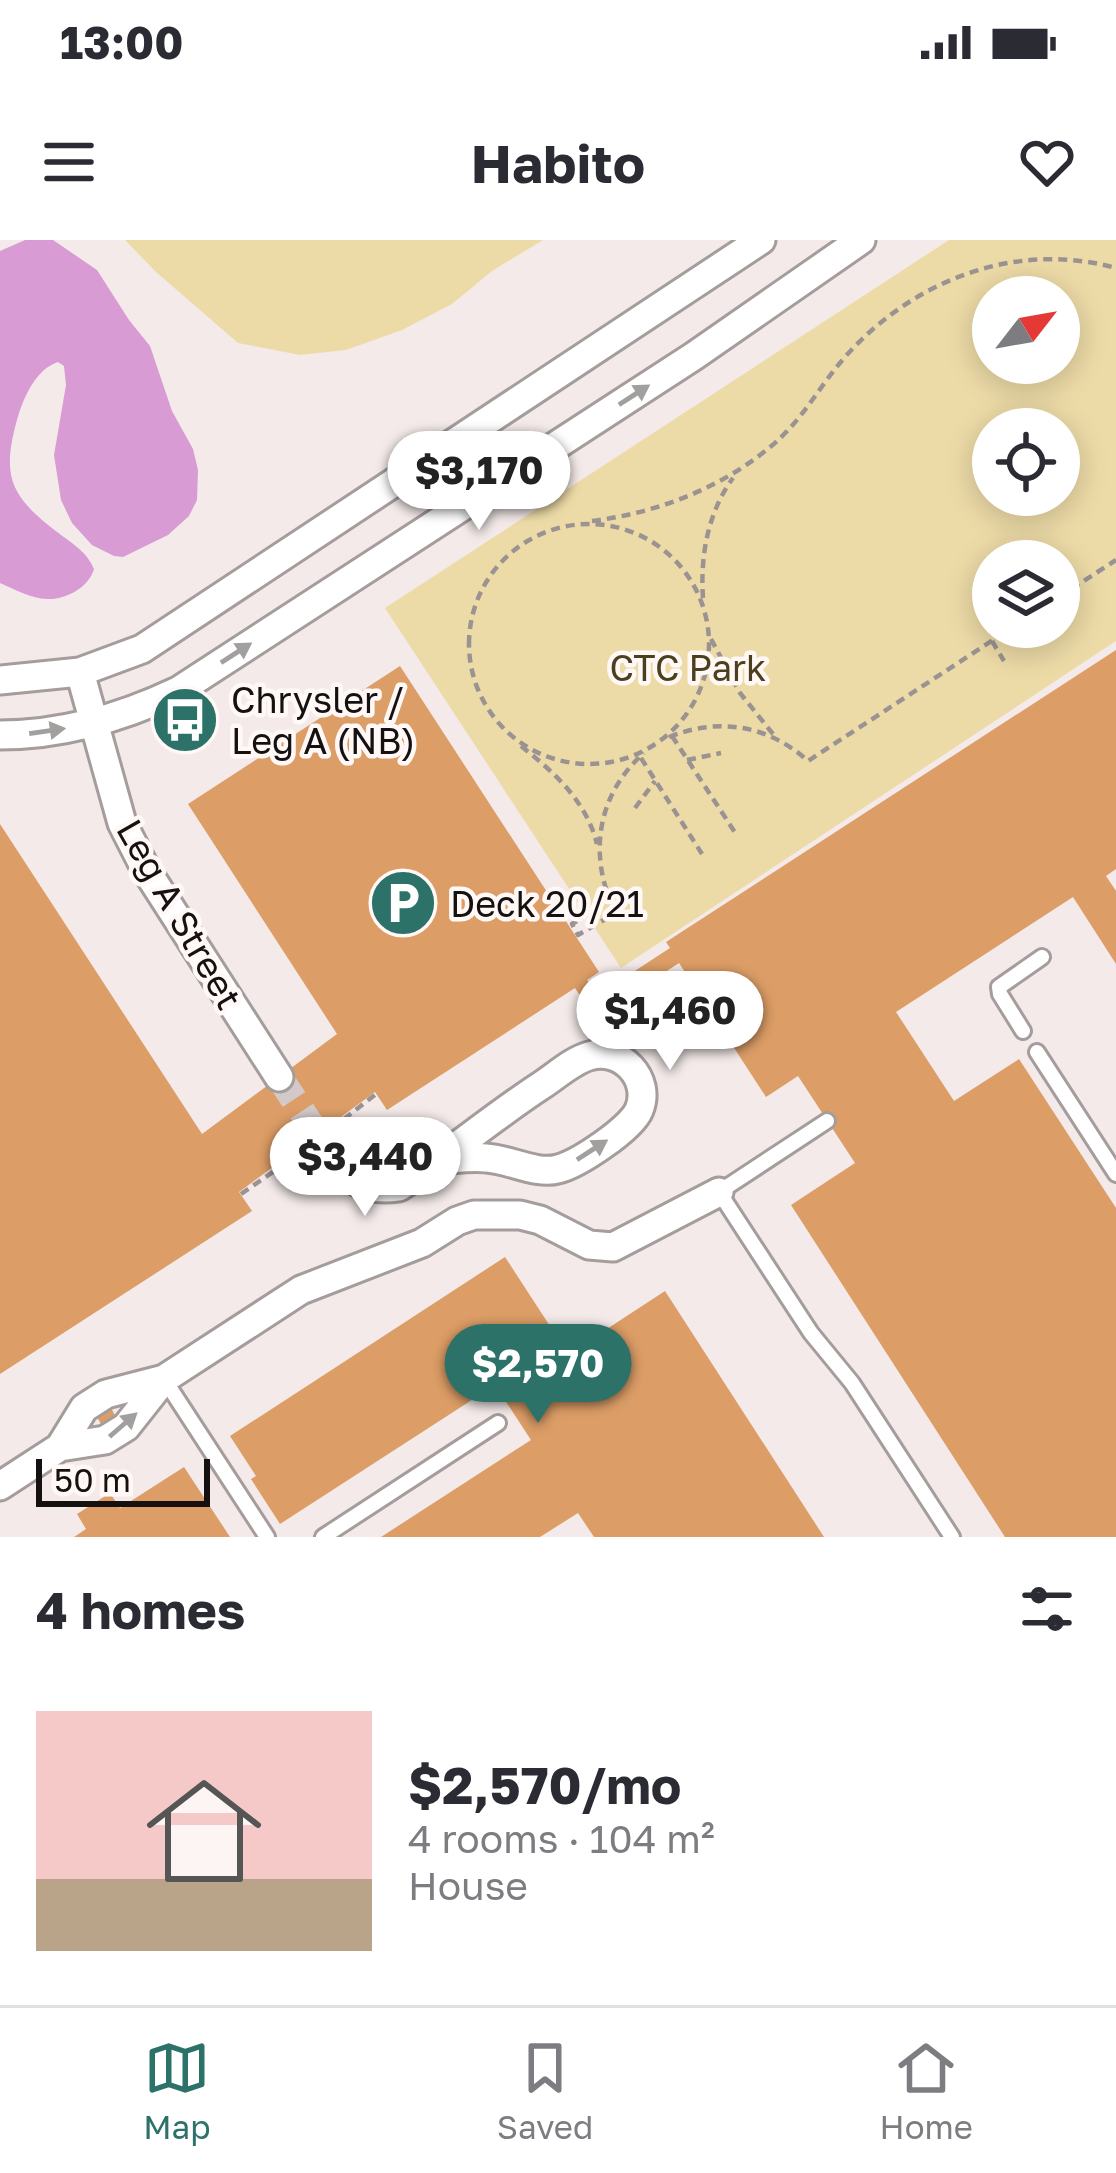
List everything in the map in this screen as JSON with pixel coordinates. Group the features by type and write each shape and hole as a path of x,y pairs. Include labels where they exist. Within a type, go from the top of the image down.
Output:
{"street":[{"path":"0,680 80,672 142,649 761,240"},
{"path":"0,735 42,734 94,724 178,691 694,356 861,240"},
{"name":"Leg A Street","path":"80,672 122,823 146,871 279,1078"},
{"path":"317,1134 344,1173 368,1188 399,1187 590,1055 616,1057 628,1064 641,1084 635,1118 567,1166 551,1171 487,1158 440,1160"},
{"path":"0,1486 60,1447 85,1408 106,1394 164,1379 301,1290 422,1243 457,1221 474,1215 520,1215 589,1245 613,1247 719,1192"}],"lane":[{"path":"1023,1031 999,987 1042,957"},
{"path":"1037,1052 1116,1174"},
{"path":"827,1120 719,1192 952,1537"},
{"path":"164,1379 267,1537"},
{"path":"323,1537 498,1423"}],"path":[{"path":"599,856 610,797 640,757 681,722 700,692 708,658 702,574 709,532 723,493 736,475 800,419 831,373 862,339 934,283 971,266 1034,255 1071,255 1116,268"},
{"path":"609,917 578,935 572,924 601,906 597,899 608,892 591,823 554,773 505,730 485,705 473,677 468,647 474,607 487,579 506,556 536,536 679,499 746,466"},
{"path":"574,524 627,529 676,561 690,579 713,644 734,683 764,724 808,761 981,648"},
{"path":"1080,583 1116,560"},
{"path":"996,648 1004,661"},
{"path":"505,730 538,753 577,764 618,761 700,728 757,730 784,742"},
{"path":"672,736 736,834"},
{"path":"687,760 721,752"},
{"path":"640,757 702,854"},
{"path":"635,808 655,781"},
{"path":"344,1119 376,1094"},
{"path":"241,1194 296,1156"}],"green space":[{"path":"125,240 543,240 492,271 452,304 402,330 346,350 300,355 238,343"},
{"name":"CTC Park","path":"949,240 1116,240 1116,641 621,968 385,608"}],"shaded area":[{"path":"25,240 53,240 97,270 150,346 198,470 197,500 189,516 168,535 123,557 92,545 72,523 61,500 54,455 66,385 64,366 58,362 44,370 19,413 10,454 13,483 30,508 80,550 94,569 82,587 54,599 0,583 0,251"}],"building":[{"path":"1116,650 1116,869 1106,876 1116,891 1116,964 1073,897 896,1012 954,1101 1019,1059 1116,1208 1116,1537 1005,1537 791,1205 855,1163 798,1076 766,1097 679,963 595,1018 575,988 387,1110 375,1092 239,1192 252,1211 0,1374 0,824 202,1134 337,1034 188,804 400,666 599,972 587,980 598,995 670,948 666,942"},
{"path":"505,1257 561,1343 583,1329 590,1340 665,1291 824,1537 594,1537 578,1513 540,1537 381,1537 531,1440 495,1385 280,1524 230,1436"},
{"path":"111,1408 116,1417 102,1426 97,1417"},
{"path":"184,1467 230,1537 74,1537 86,1529 77,1514 110,1493 120,1508"}],"tunnel":[{"path":"279,1077 317,1134"}],"place":[{"name":"Chrysler / Leg A (NB)","path":"185,720"},
{"name":"Deck 20/21","path":"403,903"}]}
